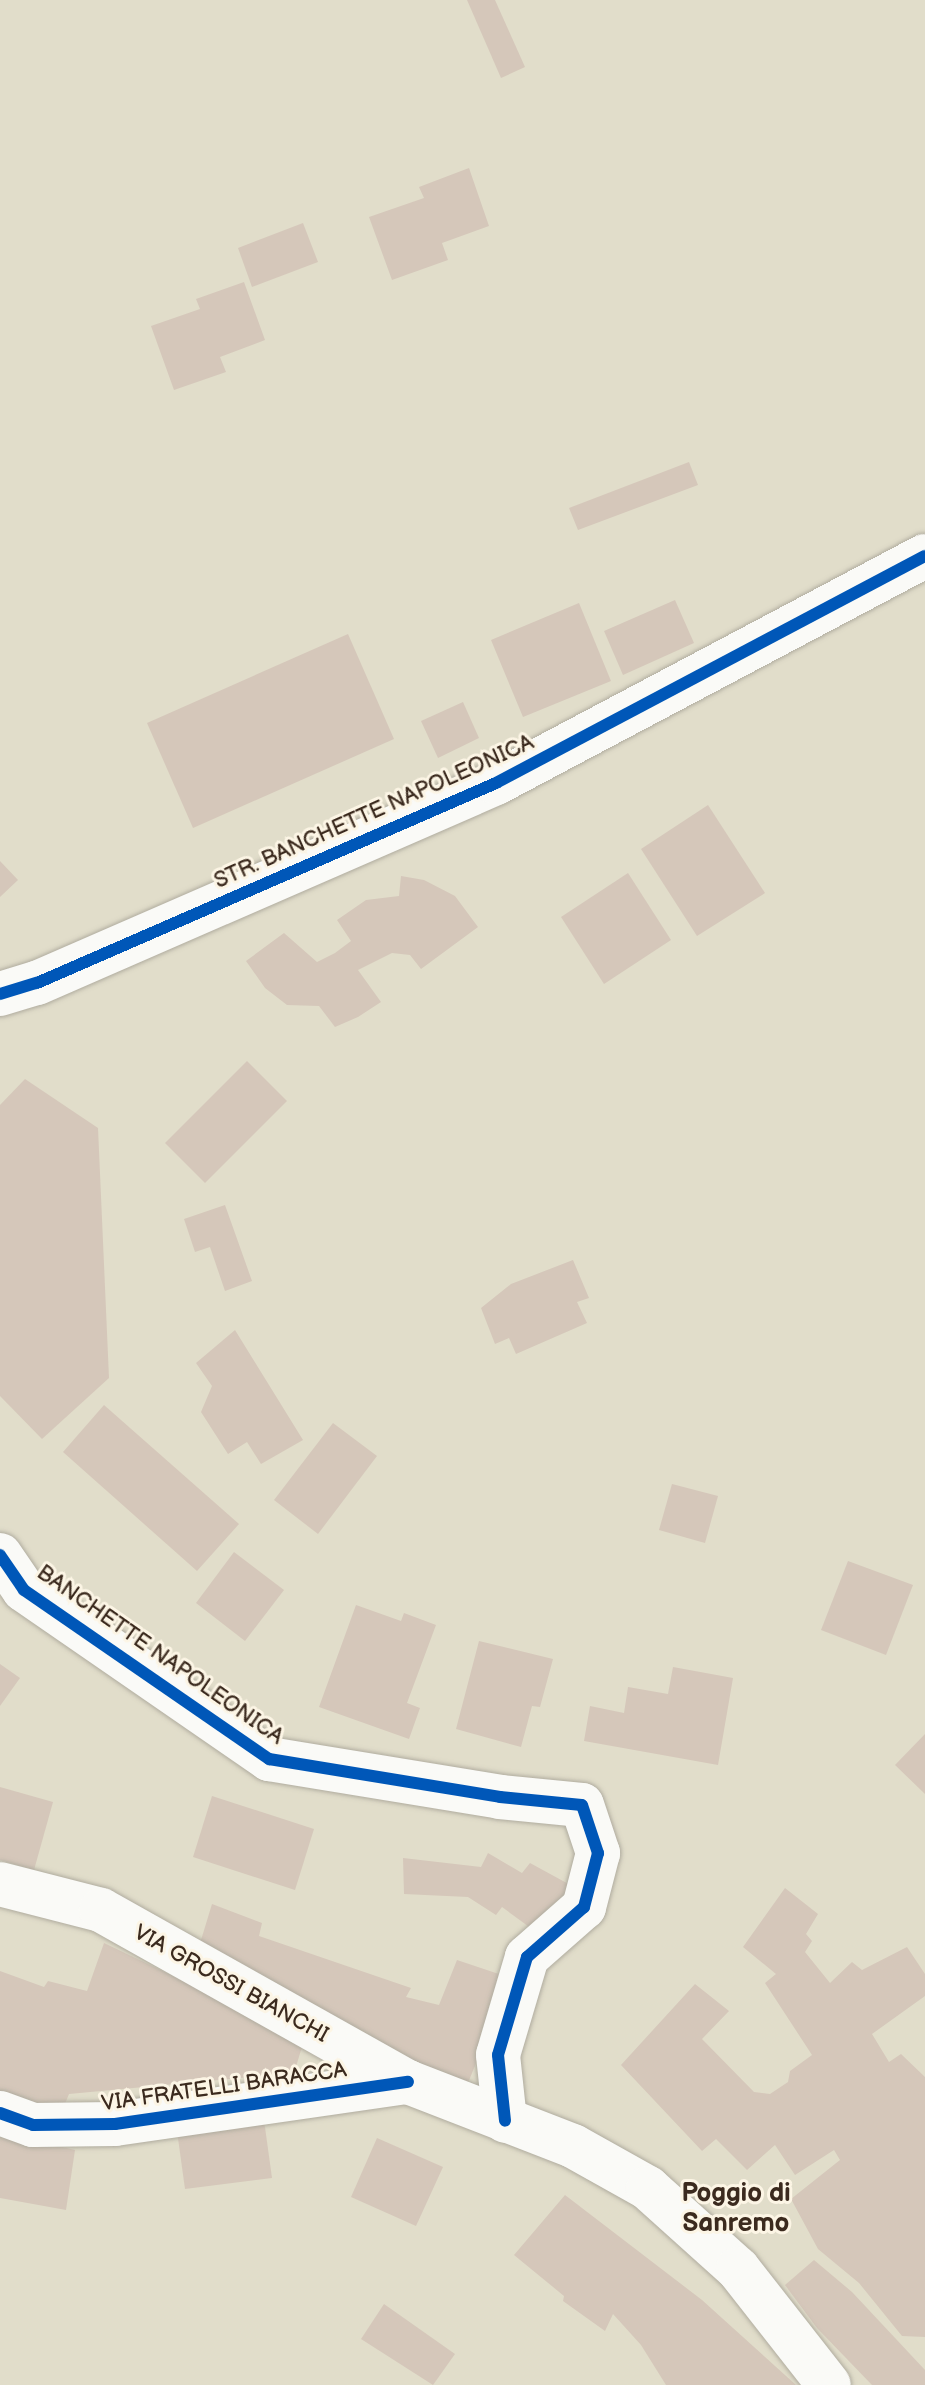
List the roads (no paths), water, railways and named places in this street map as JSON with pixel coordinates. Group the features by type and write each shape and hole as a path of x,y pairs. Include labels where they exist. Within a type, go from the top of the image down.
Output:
{"street":[{"name":"STR. BANCHETTE NAPOLEONICA","path":"0,994 37,983 496,783 925,556"},
{"name":"BANCHETTE NAPOLEONICA","path":"0,1555 24,1590 269,1759 500,1797 582,1805 598,1853 584,1907 527,1957 498,2055 505,2121"},
{"name":"VIA GROSSI BIANCHI","path":"0,1884 101,1910 408,2082 573,2146 648,2188 738,2269 829,2385"},
{"name":"VIA FRATELLI BARACCA","path":"0,2113 33,2125 115,2124 408,2082"}],"district":[{"name":"Poggio di Sanremo","path":"736,2209"}]}
